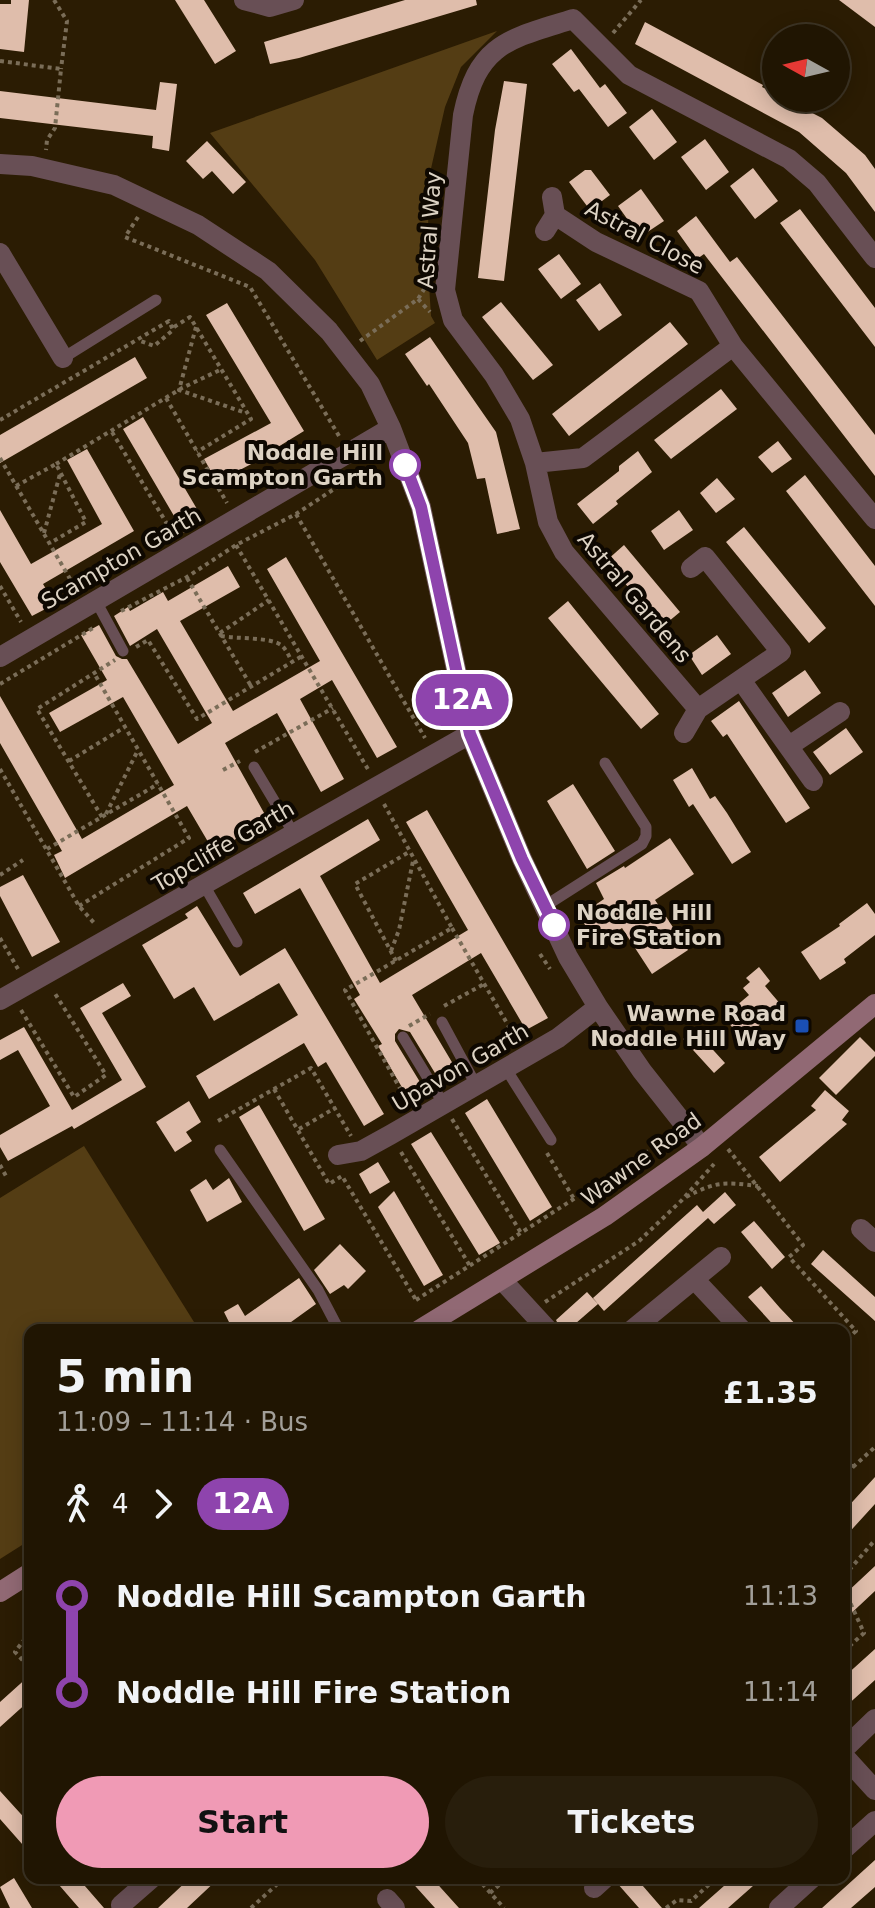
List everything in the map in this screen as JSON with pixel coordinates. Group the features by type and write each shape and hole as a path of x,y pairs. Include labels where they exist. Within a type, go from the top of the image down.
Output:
{"street":[{"path":"244,0 270,7 294,0"},
{"name":"Astral Way","path":"535,463 520,419 494,375 453,320 445,290 467,94 485,58 514,38 570,10 629,75 789,159 817,183 875,258"},
{"path":"0,164 43,168 114,185 198,225 268,271 329,331 370,384 391,428 421,507 470,734 522,859 568,957 598,1007 642,1071 702,1147"},
{"name":"Astral Close","path":"551,214 596,242 699,291 733,346"},
{"path":"0,253 63,358"},
{"path":"535,463 583,458 733,346 875,519"},
{"name":"Scampton Garth","path":"0,657 96,609 183,550 391,428"},
{"name":"Astral Gardens","path":"535,463 548,522 564,552 698,709"},
{"path":"684,733 698,709 781,652 705,557 691,568"},
{"path":"741,680 813,781"},
{"path":"789,746 840,712"},
{"name":"Topcliffe Garth","path":"20,989 470,734"},
{"name":"Wawne Road","path":"430,1324 605,1216 702,1147 875,1004"},
{"name":"Upavon Garth","path":"338,1155 361,1151 506,1069 558,1038 598,1007"},
{"path":"639,1324 721,1257"},
{"path":"694,1279 736,1324"},
{"path":"502,1280 542,1324"},
{"path":"0,1592 24,1577"},
{"path":"850,1743 875,1719"},
{"path":"850,1763 875,1790"},
{"path":"850,1844 875,1821"},
{"path":"121,1905 145,1884"},
{"path":"779,1908 805,1884"}],"lane":[{"path":"63,358 156,300"},
{"path":"96,609 123,653"},
{"path":"545,906 642,844 646,836 646,827 605,763"},
{"path":"254,767 294,834"},
{"path":"204,885 237,942"},
{"path":"442,1022 476,1085"},
{"path":"403,1037 443,1103"},
{"path":"506,1069 551,1140"},
{"path":"220,1150 318,1290 336,1324"}],"path":[{"path":"43,168 47,140 55,128 67,21 54,0"},
{"path":"601,46 641,0"},
{"path":"0,61 61,69"},
{"path":"0,684 61,649 96,609 187,577 236,545 296,514 357,474 348,453 250,287 125,237 148,201"},
{"path":"344,351 418,299 434,272 446,267"},
{"path":"138,340 154,346 173,327 190,317 251,419 197,452"},
{"path":"0,420 169,321 173,327"},
{"path":"179,390 196,326"},
{"path":"16,486 179,390 222,369"},
{"path":"179,390 248,414"},
{"path":"166,398 236,519"},
{"path":"112,432 183,550"},
{"path":"0,458 50,543 96,609"},
{"path":"50,543 86,522 56,464"},
{"path":"44,533 60,473"},
{"path":"296,514 434,755"},
{"path":"236,545 333,708 516,1039 528,1032"},
{"path":"187,577 251,686"},
{"path":"0,586 31,639"},
{"path":"221,634 269,600"},
{"path":"221,634 242,640 270,640 283,646 292,662"},
{"path":"136,647 148,640 197,719 302,656"},
{"path":"104,816 37,709 123,653"},
{"path":"79,906 189,838 94,673"},
{"path":"223,770 333,708"},
{"path":"69,761 125,727"},
{"path":"104,816 138,750"},
{"path":"0,769 79,906 108,939"},
{"path":"47,849 158,784"},
{"path":"396,961 355,884 410,851"},
{"path":"391,951 414,858"},
{"path":"0,875 23,860"},
{"path":"396,1108 407,1101 345,990 452,928"},
{"path":"0,938 20,989 74,1097 106,1075 20,989"},
{"path":"218,1121 311,1068 351,1136 363,1129"},
{"path":"274,1089 329,1184 342,1176 416,1300 424,1324"},
{"path":"443,1103 521,1233"},
{"path":"298,1129 335,1108"},
{"path":"416,1300 687,1126"},
{"path":"390,1135 470,1266"},
{"path":"551,1140 547,1154 574,1199"},
{"path":"530,1311 639,1241 729,1149 803,1245 789,1257 850,1324"},
{"path":"0,1165 7,1178"},
{"path":"684,1198 713,1184 728,1182 758,1187"},
{"path":"850,1469 875,1447"},
{"path":"850,1569 875,1540"},
{"path":"850,1602 864,1633 850,1646"},
{"path":"24,1640 15,1652 24,1662"},
{"path":"251,1908 277,1884"},
{"path":"482,1884 504,1908"},
{"path":"490,1893 500,1884"},
{"path":"666,1908 677,1900 691,1901 709,1884"}],"shaded area":[{"path":"497,31 461,67 445,107 430,173 427,253 431,316 435,323 377,360 315,260 210,133"},
{"path":"84,1146 195,1324 24,1324 24,1544 0,1559 0,1198"}],"building":[{"path":"11,0 29,0 24,52 0,49 0,4 11,4"},
{"path":"175,0 204,0 236,51 215,64"},
{"path":"405,0 476,0 477,5 270,64 264,42"},
{"path":"839,0 875,0 875,27"},
{"path":"645,22 762,84 762,112 810,112 822,118 865,155 875,169 875,212 846,173 799,132 635,44"},
{"path":"571,49 600,88 605,84 627,113 608,127 579,89 574,92 552,64"},
{"path":"504,81 527,84 504,281 478,278 495,130"},
{"path":"160,82 177,84 169,151 152,148 153,136 0,118 0,91 156,110"},
{"path":"652,109 677,142 654,160 629,127"},
{"path":"705,139 729,172 706,190 681,157"},
{"path":"207,141 246,182 233,194 212,171 203,179 186,161"},
{"path":"753,168 778,201 755,219 730,186"},
{"path":"585,170 591,170 610,195 590,210 569,182"},
{"path":"641,189 664,221 640,237 618,206"},
{"path":"800,209 875,308 875,347 780,223"},
{"path":"696,216 730,262 737,257 875,435 875,476 704,254 697,259 677,231"},
{"path":"559,254 581,284 561,299 538,269"},
{"path":"600,283 622,315 599,331 576,300"},
{"path":"501,302 553,365 533,380 482,317"},
{"path":"227,303 304,431 274,452 217,482 204,459 271,423 206,315"},
{"path":"670,322 688,344 569,436 552,414"},
{"path":"430,337 496,432 520,529 497,534 485,478 477,479 468,443 405,354"},
{"path":"135,357 147,378 0,463 0,435"},
{"path":"721,389 737,409 671,459 654,440"},
{"path":"143,417 204,521 184,533 123,429"},
{"path":"778,441 792,459 772,473 758,457"},
{"path":"87,449 134,531 43,584 55,604 32,616 0,562 0,510 31,564 102,524 67,460"},
{"path":"638,451 652,472 593,524 577,504 619,471 619,466"},
{"path":"805,475 875,566 875,606 786,491"},
{"path":"717,478 735,499 716,513 700,493"},
{"path":"679,510 693,530 664,550 651,531"},
{"path":"744,527 826,628 809,643 726,542"},
{"path":"624,545 680,612 662,627 606,561"},
{"path":"286,557 397,747 377,758 332,680 300,699 344,779 321,792 277,713 225,743 268,820 214,852 187,806 65,878 54,855 62,851 0,743 0,696 82,839 174,785 123,697 60,732 49,713 107,680 81,635 99,625 116,656 127,659 178,744 212,723 157,629 130,646 114,616 128,607 130,611 163,592 168,601 228,566 240,587 180,621 233,711 320,661 267,569"},
{"path":"568,601 659,714 641,729 548,618"},
{"path":"717,635 731,654 702,675 689,655"},
{"path":"805,670 821,693 788,717 772,693"},
{"path":"739,701 810,808 786,823 727,734 723,737 711,721"},
{"path":"846,728 863,752 830,775 813,752"},
{"path":"692,768 710,799 715,796 751,852 732,864 693,804 689,807 673,780"},
{"path":"573,784 615,851 587,869 547,801"},
{"path":"427,810 548,1018 526,1030 481,953 412,995 456,1069 438,1078 410,1032 399,1029 395,1041 423,1087 407,1096 378,1046 382,1044 354,999 360,995 300,888 255,914 243,893 368,819 380,840 320,876 380,983 468,930 406,822"},
{"path":"670,838 694,874 655,900 688,950 652,974 622,928 598,944 579,916 604,899 596,883"},
{"path":"23,875 60,942 32,957 0,896 0,887"},
{"path":"867,903 875,914 875,935 844,959 846,963 820,980 801,952"},
{"path":"197,906 240,976 285,948 384,1114 364,1126 326,1062 318,1067 304,1043 209,1099 196,1076 298,1015 279,983 214,1021 194,987 174,999 142,945 188,918 185,914"},
{"path":"759,967 770,981 765,986 782,1006 743,1039 723,1017 749,995 743,988 750,982 746,978"},
{"path":"123,983 131,996 102,1013 146,1087 74,1129 72,1126 8,1161 0,1147 0,1135 50,1106 18,1050 0,1060 0,1040 24,1027 72,1110 122,1080 80,1008"},
{"path":"694,1029 725,1063 714,1073 683,1039"},
{"path":"860,1037 875,1052 875,1056 836,1095 819,1078"},
{"path":"825,1090 849,1111 842,1120 847,1124 780,1182 759,1157 816,1110 811,1106"},
{"path":"487,1099 552,1207 530,1221 465,1113"},
{"path":"189,1101 201,1122 186,1132 192,1141 175,1152 156,1122"},
{"path":"259,1105 325,1219 304,1231 239,1117"},
{"path":"431,1132 500,1243 479,1255 411,1144"},
{"path":"378,1162 390,1182 370,1194 359,1174"},
{"path":"229,1178 242,1202 207,1222 190,1190 206,1179 213,1190"},
{"path":"394,1191 443,1275 424,1286 378,1207"},
{"path":"725,1192 736,1205 714,1224 708,1218 604,1311 593,1298 697,1205 703,1212"},
{"path":"754,1221 785,1257 772,1269 741,1232"},
{"path":"340,1244 366,1271 348,1289 344,1285 330,1294 314,1270"},
{"path":"823,1250 875,1297 875,1321 811,1264"},
{"path":"299,1278 316,1304 288,1324 230,1324 224,1312 238,1304 245,1316"},
{"path":"761,1286 795,1324 773,1324 748,1297"},
{"path":"587,1292 598,1304 575,1324 558,1324 556,1320"},
{"path":"875,1477 875,1504 850,1531 850,1504"},
{"path":"875,1566 875,1591 850,1614 850,1589"},
{"path":"875,1649 875,1680 850,1703 850,1672"},
{"path":"24,1680 24,1705 0,1727 0,1702"},
{"path":"0,1791 24,1817 24,1846 0,1819"},
{"path":"875,1860 875,1887 851,1908 822,1908 850,1884"},
{"path":"14,1878 32,1908 10,1908 0,1887"},
{"path":"58,1884 83,1884 104,1908 79,1908"},
{"path":"184,1884 213,1884 187,1908 158,1908"},
{"path":"413,1884 437,1884 459,1908 435,1908"},
{"path":"618,1884 641,1884 662,1908 639,1908"},
{"path":"726,1884 755,1884 728,1908 699,1908"}],"bus line":[{"name":"12A","path":"405,465 421,507 470,734 522,859 554,925"}],"place":[{"name":"Noddle Hill Scampton Garth","path":"405,465"},
{"name":"Noddle Hill Fire Station","path":"554,925"},
{"name":"Wawne Road Noddle Hill Way","path":"802,1026"}]}
